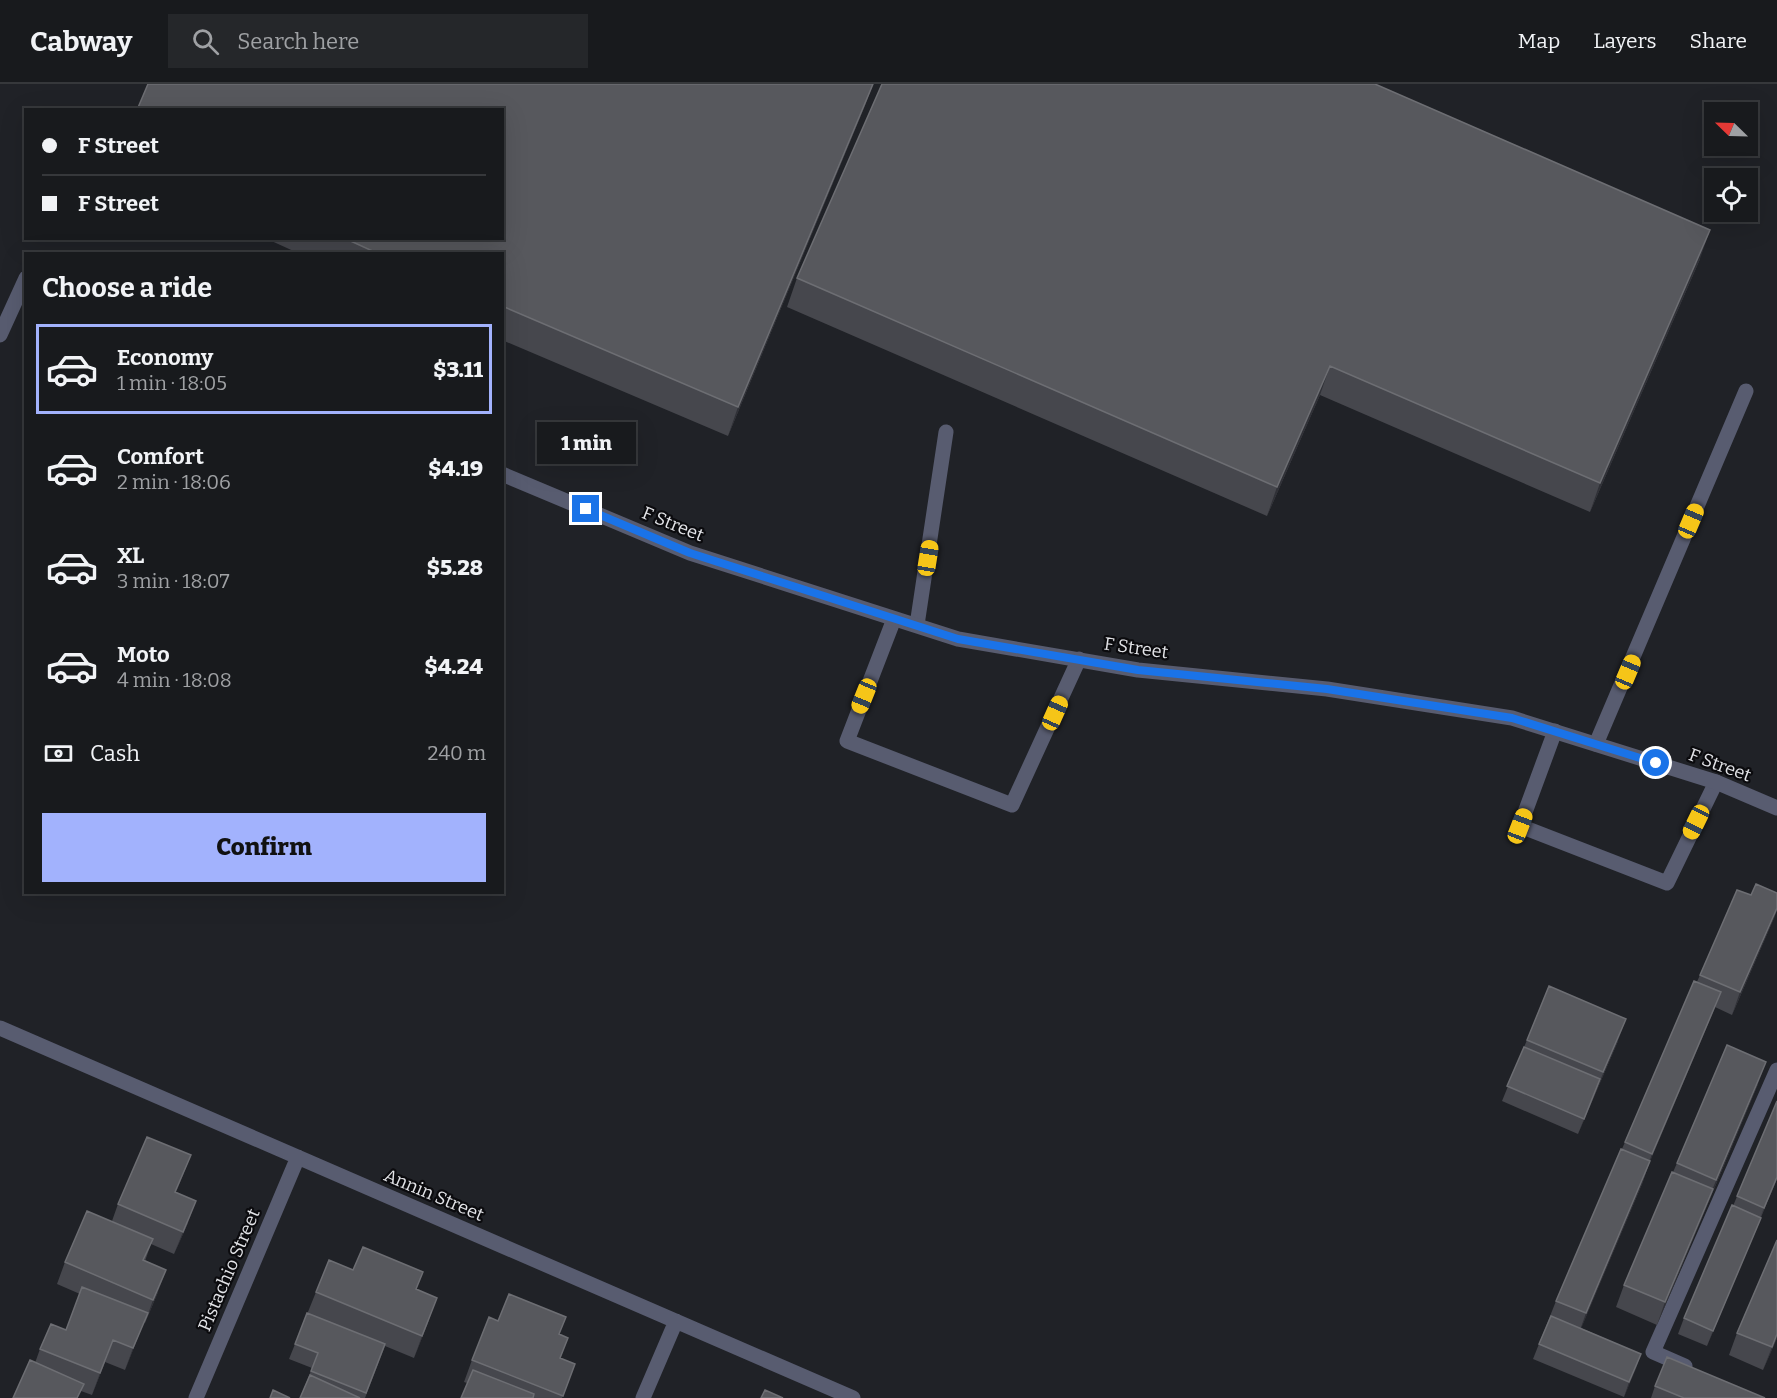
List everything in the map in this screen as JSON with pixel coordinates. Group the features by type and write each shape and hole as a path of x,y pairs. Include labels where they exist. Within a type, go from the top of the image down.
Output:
{"street":[{"path":"0,335 24,282"},
{"path":"1596,744 1746,391"},
{"path":"916,625 946,432"},
{"name":"F Street","path":"504,475 690,553 958,639 1138,670 1327,689 1512,718 1716,782 1777,808"},
{"path":"894,619 847,741 1012,805 1079,660"},
{"path":"1555,731 1520,826 1667,884 1716,782"},
{"name":"Annin Street","path":"0,1028 853,1398"},
{"path":"1695,1371 1653,1352 1777,1071"},
{"name":"Pistachio Street","path":"196,1398 298,1157"},
{"path":"643,1398 676,1321"}],"building":[{"path":"148,84 873,84 738,407 504,307 504,252 375,252 348,240 504,240 504,108 138,108"},
{"path":"882,84 1375,84 1710,230 1600,483 1330,366 1277,487 797,278"},
{"path":"1756,884 1777,893 1777,908 1740,992 1700,975 1737,890 1751,895"},
{"path":"1694,981 1721,992 1652,1154 1625,1142"},
{"path":"1549,986 1626,1019 1603,1072 1527,1040"},
{"path":"1727,1045 1766,1062 1716,1180 1677,1163"},
{"path":"1524,1047 1600,1079 1584,1119 1507,1086"},
{"path":"1777,1101 1777,1177 1764,1208 1737,1196"},
{"path":"147,1137 191,1155 175,1192 196,1201 183,1232 118,1204"},
{"path":"1621,1149 1650,1161 1586,1313 1556,1301"},
{"path":"1672,1172 1713,1189 1665,1302 1624,1285"},
{"path":"1732,1205 1761,1218 1713,1331 1684,1318"},
{"path":"87,1211 153,1239 143,1260 166,1270 153,1300 65,1262"},
{"path":"1777,1240 1777,1334 1772,1347 1737,1333"},
{"path":"363,1247 423,1272 416,1289 437,1298 422,1336 316,1292 329,1260 353,1270"},
{"path":"82,1287 148,1313 133,1348 113,1340 100,1373 40,1349 51,1324 66,1330"},
{"path":"509,1294 566,1317 559,1334 568,1338 560,1358 575,1364 563,1396 472,1360 489,1317 498,1321"},
{"path":"307,1313 385,1344 366,1393 311,1371 318,1353 295,1344"},
{"path":"1551,1316 1641,1354 1629,1382 1539,1344"},
{"path":"1667,1357 1765,1398 1684,1398 1655,1386"},
{"path":"30,1360 84,1384 77,1398 13,1398"},
{"path":"473,1370 534,1394 533,1398 461,1398"},
{"path":"310,1375 360,1398 300,1398"},
{"path":"273,1390 290,1398 270,1398"},
{"path":"765,1390 783,1398 761,1398"}],"route":[{"path":"586,509 690,553 958,639 1138,670 1327,689 1512,718 1656,763"}]}
